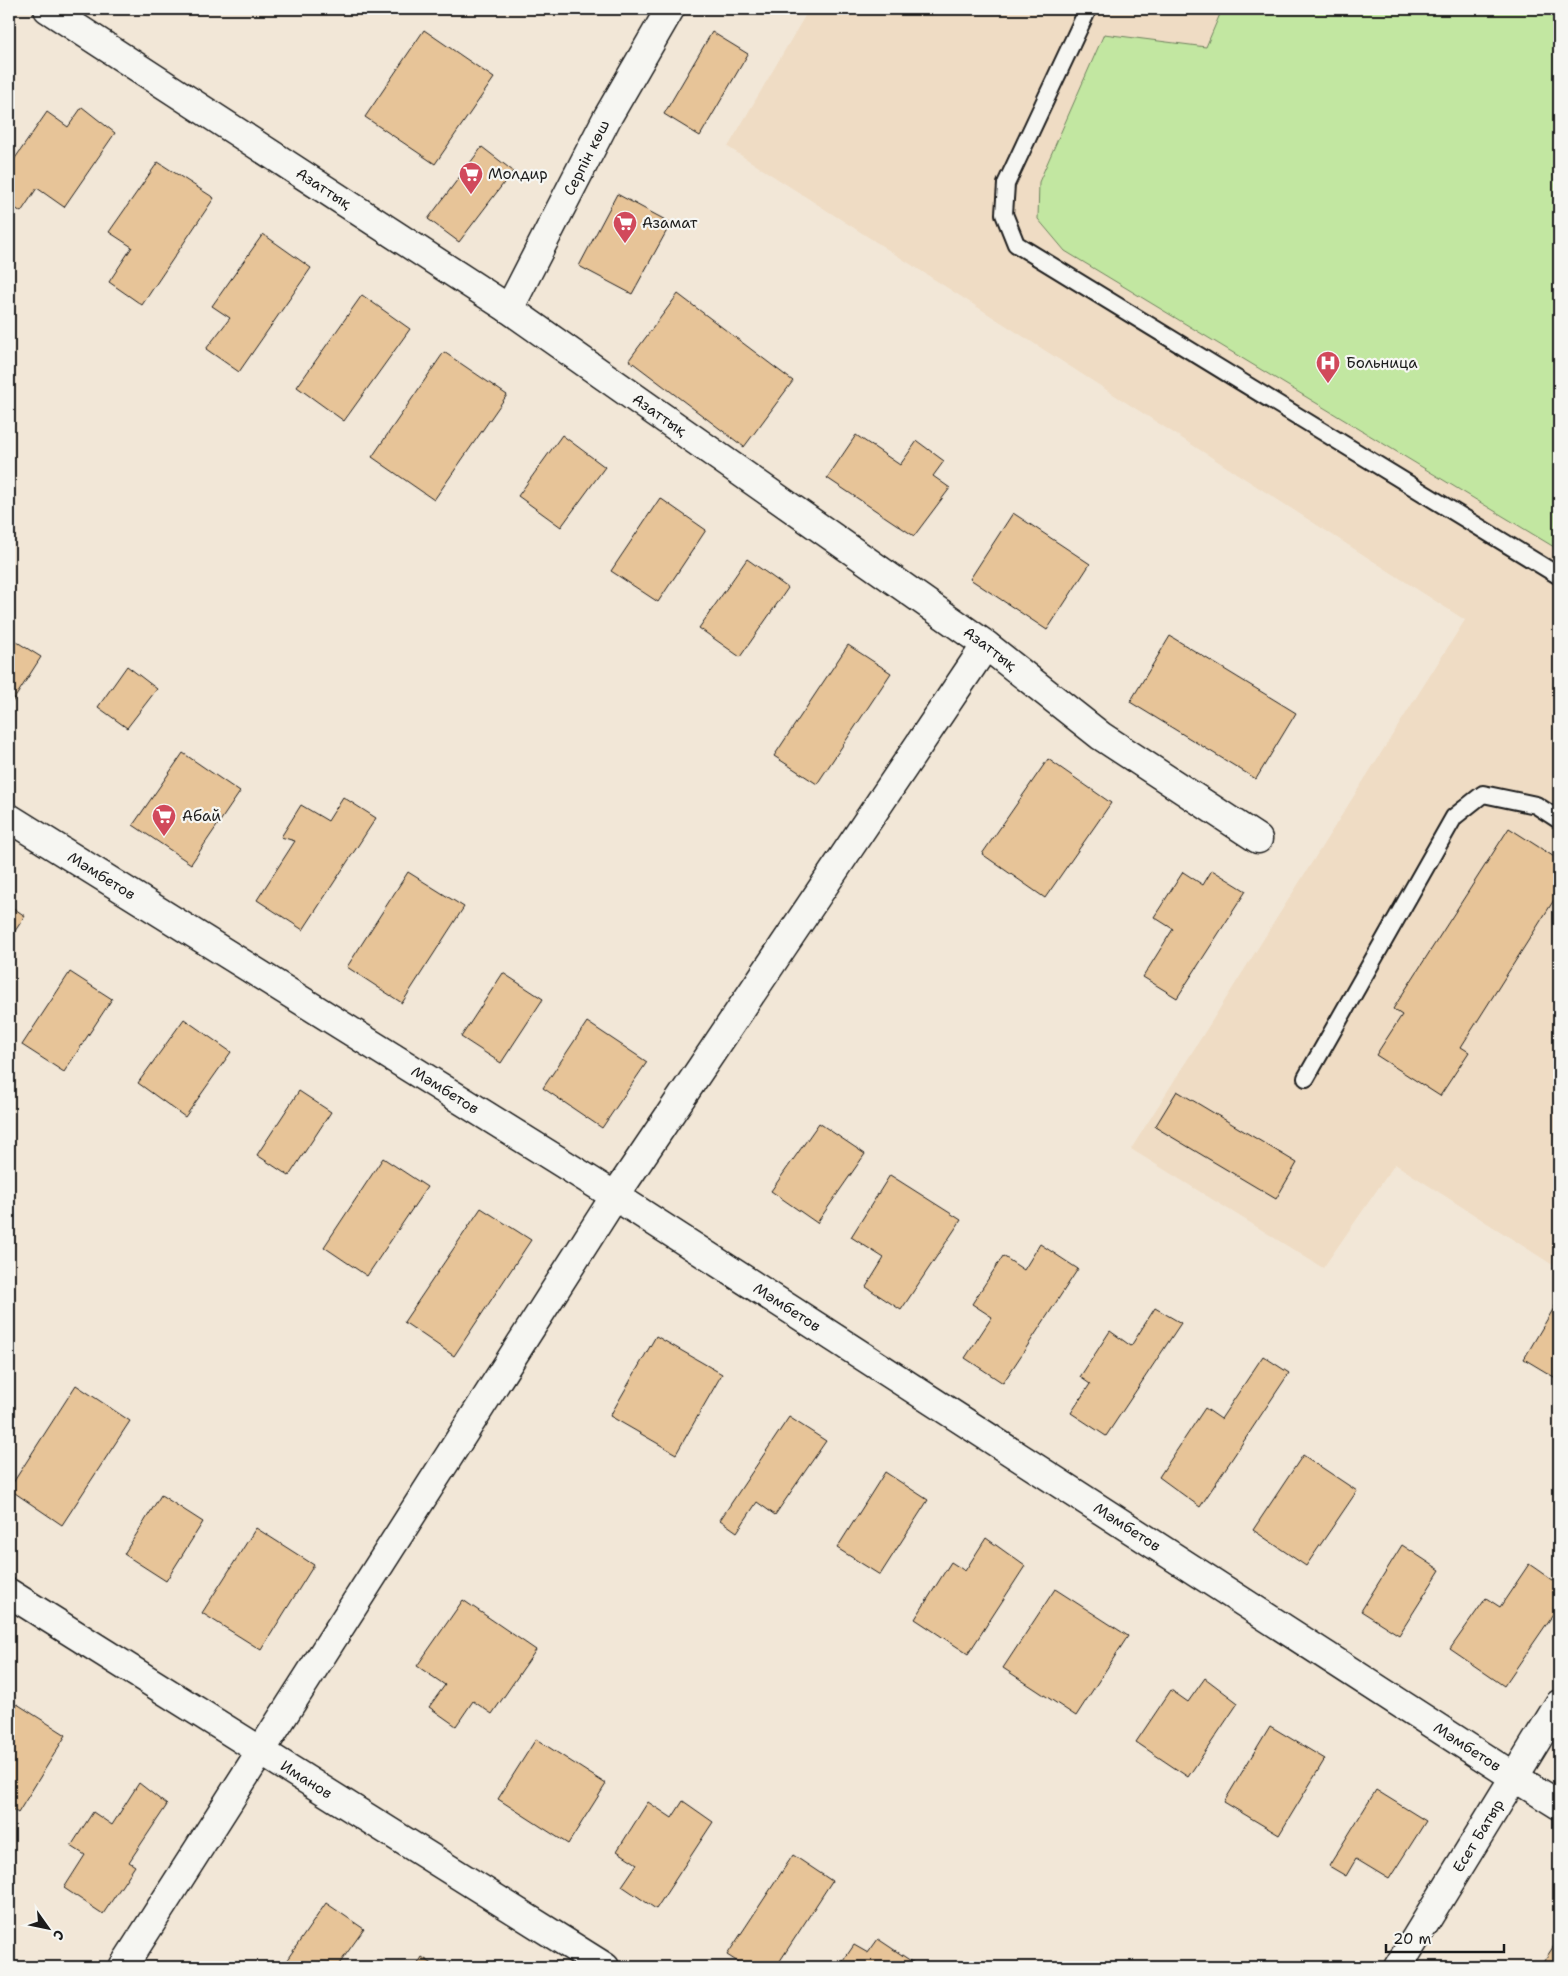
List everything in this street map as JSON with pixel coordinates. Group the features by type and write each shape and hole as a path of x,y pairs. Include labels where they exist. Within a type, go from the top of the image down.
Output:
{"street":[{"name":"Азаттық","path":"48,9 509,309 986,645 1101,736 1258,838"},
{"name":"Серпін көш","path":"509,309 607,118 670,9"},
{"path":"123,1967 615,1196 986,645"},
{"name":"Мәмбетов","path":"9,818 615,1196 1559,1805"},
{"name":"Иманов","path":"9,1593 605,1967"},
{"name":"Есет Батыр","path":"1398,1967 1559,1704"}],"lane":[{"path":"1088,9 1006,184 1004,214 1016,244 1559,576"},
{"path":"1306,1078 1454,817 1483,794 1536,805 1559,820"}],"shaded area":[{"name":"Больница","path":"809,9 1559,9 1559,1269 1395,1164 1323,1268 1131,1149 1465,620 728,147"}],"green space":[{"path":"1267,9 1559,9 1559,550 1065,251 1038,219 1039,182 1104,34 1206,47 1220,14"}],"building":[{"path":"424,30 494,78 435,164 365,117"},
{"path":"712,32 748,54 700,136 664,114"},
{"path":"82,107 115,133 64,207 37,188 21,212 9,204 9,167 47,112 68,127"},
{"name":"Молдир","path":"482,147 513,171 459,242 428,219"},
{"path":"158,162 214,198 142,305 109,282 132,247 109,232"},
{"name":"Азамат","path":"617,194 671,223 632,294 579,266"},
{"path":"263,234 311,268 239,372 206,349 230,318 212,306"},
{"path":"678,294 793,381 744,447 629,360"},
{"path":"362,295 410,329 344,421 297,387"},
{"path":"444,352 507,395 434,500 372,457"},
{"path":"562,435 605,467 561,527 518,496"},
{"path":"856,435 900,465 917,441 944,461 933,476 950,488 914,536 827,478"},
{"path":"660,498 706,530 658,602 611,571"},
{"path":"1013,513 1090,564 1047,630 970,579"},
{"path":"747,559 788,588 740,657 699,628"},
{"path":"1170,636 1296,713 1256,779 1130,702"},
{"path":"9,637 41,657 9,707"},
{"path":"848,645 891,673 817,784 774,756"},
{"path":"127,666 157,689 127,728 98,707"},
{"path":"183,753 240,792 191,864 133,825"},
{"path":"1048,759 1111,803 1045,898 982,854"},
{"path":"343,797 376,818 303,930 257,900 295,841 281,837 301,805 328,821"},
{"path":"1509,828 1559,860 1559,892 1461,1047 1469,1052 1440,1096 1376,1055 1402,1015 1393,1009"},
{"path":"1212,870 1246,891 1177,998 1143,977 1173,929 1154,917 1183,872 1203,885"},
{"path":"408,872 464,907 402,1003 347,967"},
{"path":"9,905 25,916 9,940"},
{"path":"70,972 112,999 64,1072 22,1045"},
{"path":"503,973 543,999 501,1063 461,1037"},
{"path":"184,1019 231,1052 185,1117 138,1083"},
{"path":"587,1022 647,1062 602,1128 543,1088"},
{"path":"299,1091 331,1112 289,1176 257,1155"},
{"path":"1177,1091 1297,1163 1276,1199 1155,1127"},
{"path":"819,1123 865,1154 817,1223 771,1191"},
{"path":"383,1158 427,1187 367,1276 324,1247"},
{"path":"890,1175 961,1220 901,1310 866,1287 884,1258 851,1237"},
{"path":"481,1208 531,1240 454,1356 404,1322"},
{"path":"1040,1244 1078,1269 1003,1383 965,1358 992,1317 972,1304 1003,1256 1024,1270"},
{"path":"1559,1302 1559,1380 1524,1359"},
{"path":"1155,1308 1181,1323 1106,1436 1071,1413 1090,1384 1080,1377 1110,1331 1131,1346"},
{"path":"656,1336 722,1374 676,1454 610,1416"},
{"path":"1263,1356 1289,1373 1200,1507 1159,1477 1205,1408 1221,1419"},
{"path":"76,1385 130,1421 62,1525 9,1489"},
{"path":"789,1417 826,1441 775,1515 757,1502 737,1532 720,1520"},
{"path":"1303,1455 1357,1491 1306,1566 1253,1530"},
{"path":"885,1472 928,1500 880,1575 837,1548"},
{"path":"161,1495 203,1522 166,1581 124,1554"},
{"path":"256,1528 314,1565 261,1650 202,1613"},
{"path":"986,1538 1025,1566 968,1654 915,1619 951,1562 965,1571"},
{"path":"1402,1545 1440,1570 1399,1635 1361,1611"},
{"path":"1529,1564 1559,1585 1559,1606 1504,1686 1450,1649 1486,1598 1500,1607"},
{"path":"1055,1589 1128,1636 1076,1716 1003,1668"},
{"path":"463,1600 536,1650 492,1714 473,1701 456,1726 429,1707 445,1685 417,1666"},
{"path":"1205,1678 1238,1703 1188,1777 1136,1742 1171,1690 1188,1702"},
{"path":"17,1704 66,1735 18,1813 9,1807 9,1717"},
{"path":"1270,1726 1325,1759 1279,1835 1224,1802"},
{"path":"536,1739 606,1784 568,1844 498,1799"},
{"path":"139,1783 167,1805 129,1862 135,1866 103,1914 64,1888 85,1855 71,1846 93,1812 112,1825"},
{"path":"1376,1790 1426,1821 1389,1879 1356,1859 1346,1876 1329,1866"},
{"path":"683,1801 713,1822 656,1909 622,1886 637,1864 617,1851 648,1802 672,1818"},
{"path":"793,1855 832,1881 776,1967 746,1967 727,1955"},
{"path":"326,1903 364,1929 337,1967 289,1967 284,1964"},
{"path":"1559,1938 1559,1967 1540,1967"},
{"path":"878,1939 920,1967 839,1967 854,1945 868,1953"},
{"path":"422,1957 437,1967 416,1967"}],"place":[{"name":"Молдир","path":"471,195"},
{"name":"Азамат","path":"625,244"},
{"name":"Больница","path":"1328,384"},
{"name":"Абай","path":"164,837"}]}
